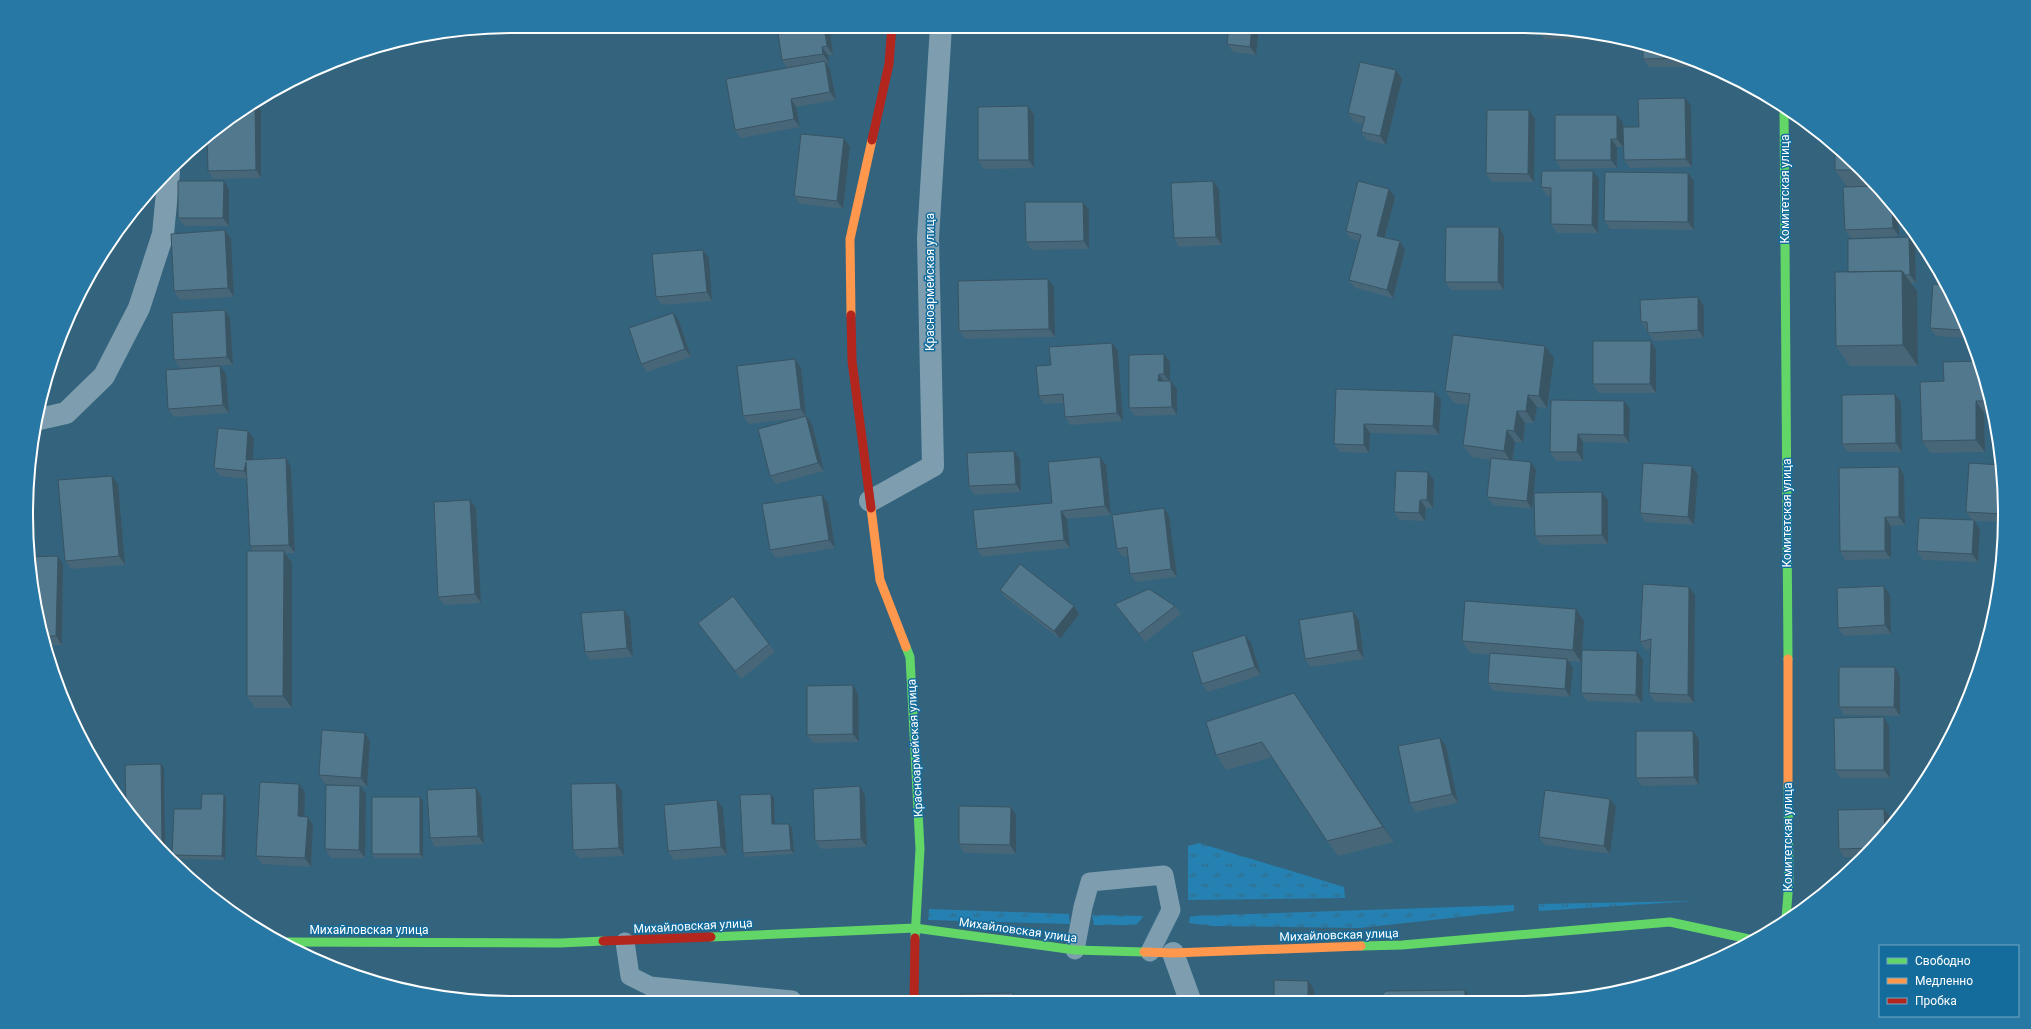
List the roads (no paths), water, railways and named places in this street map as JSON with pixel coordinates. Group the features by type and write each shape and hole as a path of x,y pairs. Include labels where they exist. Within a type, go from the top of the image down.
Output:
{"street":[{"name":"Красноармейская улица","path":"891,33 889,64 850,239 852,361 880,580 910,657 920,849 915,928 914,996"},
{"name":"Красноармейская улица","path":"870,501 933,466 928,238 941,33"},
{"name":"Комитетская улица","path":"1784,114 1789,881 1786,913"},
{"path":"43,418 66,413 104,376 139,308 160,242 168,180"},
{"name":"Михайловская улица","path":"295,942 625,942 915,928 1075,950 1174,953 1402,945 1670,922 1743,939"},
{"path":"1174,953 1189,996"}],"lane":[{"path":"1075,950 1083,907 1090,882 1164,875 1171,910 1150,952"},
{"path":"625,942 630,976 650,986 751,996"}]}
